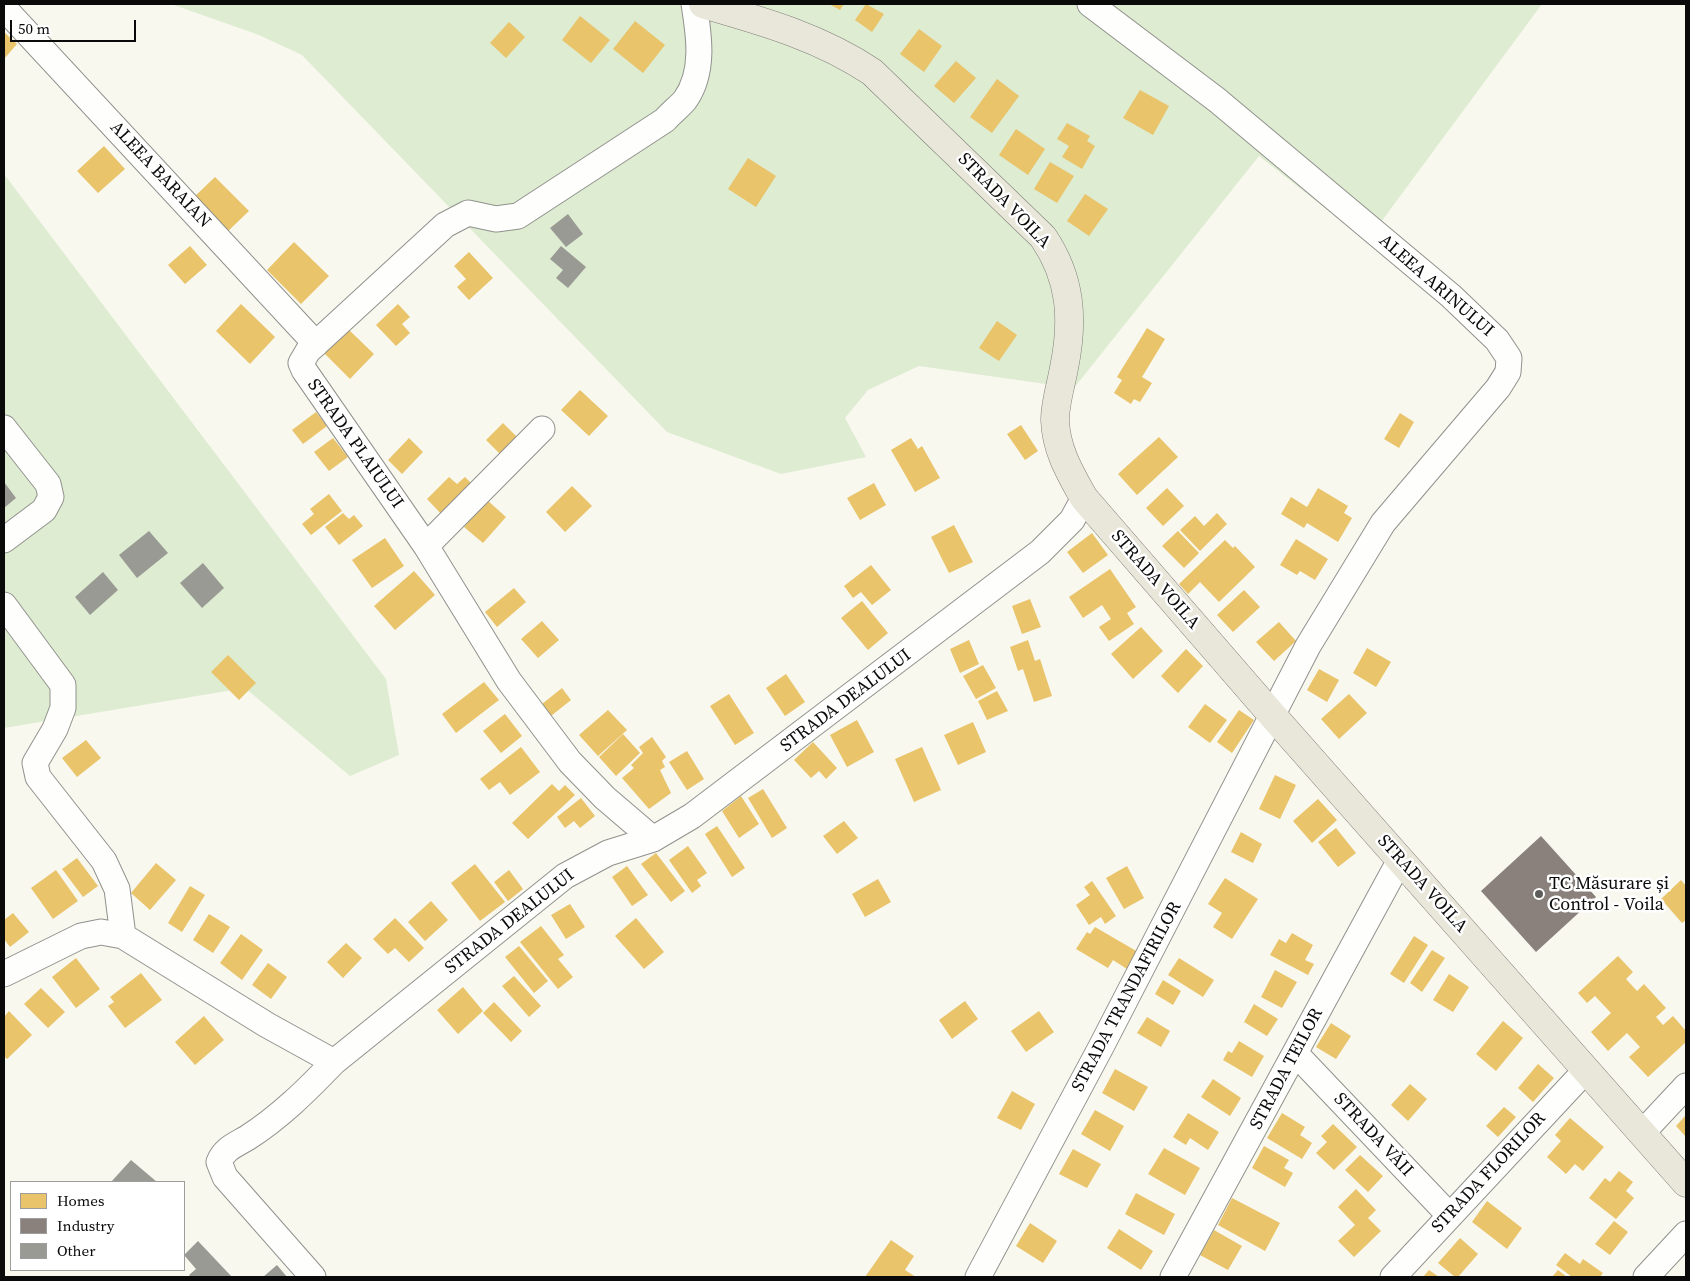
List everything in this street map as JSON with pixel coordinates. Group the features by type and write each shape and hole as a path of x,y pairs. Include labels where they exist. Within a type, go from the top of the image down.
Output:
{"main road":[{"name":"STRADA VOILA","path":"703,4 793,31 849,57 872,72 1043,237 1056,257 1066,286 1070,313 1069,339 1056,404 1057,436 1067,466 1084,498 1273,716 1686,1183"}],"street":[{"name":"STRADA PLAIULUI","path":"653,839 604,798 570,762 509,681 426,546 301,363 304,356 316,344 445,225 468,213 496,219 518,216 665,120 685,100 696,76 699,36 694,4"},
{"name":"ALEEA ARINULUI","path":"1090,4 1217,100 1443,290 1497,340 1509,358 1508,372 1498,388 1383,523 1308,646 1273,716"},
{"name":"ALEEA BARAIAN","path":"4,8 316,344"},
{"path":"4,428 48,484 52,497 44,510 4,540"},
{"path":"426,546 542,429"},
{"name":"STRADA DEALULUI","path":"314,1277 225,1178 219,1162 222,1153 256,1132 293,1103 334,1062 565,876 608,853 653,839 692,816 1040,552 1072,520 1084,498"},
{"path":"4,604 63,685 63,708 55,728 35,763 38,777 104,862 116,888 122,936"},
{"name":"STRADA TRANDAFIRILOR","path":"978,1277 1110,1030 1273,716"},
{"name":"STRADA TEILOR","path":"1173,1277 1400,860"},
{"path":"4,974 81,936 101,932 122,936 224,1000 334,1062"},
{"name":"STRADA VĂII","path":"1296,1054 1450,1216"},
{"name":"STRADA FLORILOR","path":"1393,1277 1586,1070"},
{"path":"1642,1133 1686,1086"},
{"path":"1646,1277 1686,1234"}],"green space":[{"path":"171,4 1542,4 1367,241 1259,156 1074,388 919,366 868,390 845,418 866,457 781,474 667,432 302,55 259,35"},
{"path":"4,174 386,679 399,755 350,776 245,688 4,728"}],"building: Homes":[{"path":"829,4 844,4 840,10"},
{"path":"866,4 884,14 872,32 855,20"},
{"path":"580,16 610,40 591,63 562,40"},
{"path":"635,21 665,45 643,73 613,49"},
{"path":"509,22 525,37 506,58 490,43"},
{"path":"919,29 942,46 924,72 900,54"},
{"path":"4,32 17,44 4,59"},
{"path":"956,61 976,78 954,103 934,86"},
{"path":"997,79 1019,96 992,133 970,117"},
{"path":"1140,90 1169,106 1153,135 1123,118"},
{"path":"1067,123 1090,136 1087,141 1095,146 1082,169 1062,157 1069,146 1057,139"},
{"path":"1016,129 1045,149 1028,175 999,155"},
{"path":"104,146 125,169 98,193 77,171"},
{"path":"748,158 776,176 756,207 728,189"},
{"path":"1050,162 1074,176 1057,203 1034,189"},
{"path":"215,177 249,211 224,235 191,200"},
{"path":"1085,194 1108,209 1089,236 1067,221"},
{"path":"294,242 329,276 301,304 267,270"},
{"path":"190,246 207,265 185,284 168,265"},
{"path":"469,252 493,278 469,300 457,287 466,279 454,266"},
{"path":"241,304 275,337 250,364 216,331"},
{"path":"398,304 410,317 402,324 410,333 396,346 376,325"},
{"path":"997,321 1017,335 999,361 979,348"},
{"path":"1147,328 1165,339 1142,377 1152,383 1140,402 1134,399 1131,404 1114,393 1122,380 1117,377"},
{"path":"348,329 374,354 350,379 324,353"},
{"path":"580,390 608,416 589,436 561,410"},
{"path":"316,412 327,426 303,444 292,430"},
{"path":"1400,413 1414,422 1399,448 1384,439"},
{"path":"503,423 521,441 504,458 486,440"},
{"path":"1021,425 1038,451 1025,460 1007,434"},
{"path":"1159,437 1178,457 1137,495 1118,474"},
{"path":"333,438 348,457 329,471 314,452"},
{"path":"409,438 423,452 402,474 388,460"},
{"path":"911,438 918,449 922,446 940,478 915,492 891,450"},
{"path":"449,477 457,484 465,477 475,487 444,517 427,499"},
{"path":"874,483 886,505 860,520 847,498"},
{"path":"572,486 592,506 565,532 546,512"},
{"path":"1167,488 1184,506 1163,526 1146,508"},
{"path":"1318,488 1348,506 1344,513 1352,518 1338,542 1307,523 1304,528 1281,514 1291,497 1307,507"},
{"path":"329,494 342,511 311,535 302,524 314,514 310,509"},
{"path":"487,500 506,517 483,543 464,527"},
{"path":"343,513 349,519 354,515 363,526 339,545 325,527"},
{"path":"1217,513 1227,524 1200,551 1180,530 1195,516 1204,526"},
{"path":"954,525 973,562 949,573 931,537"},
{"path":"1178,531 1199,553 1184,568 1162,546"},
{"path":"1092,533 1108,555 1083,573 1067,552"},
{"path":"385,538 404,566 372,588 352,560"},
{"path":"1296,539 1328,559 1315,580 1300,571 1297,575 1280,565"},
{"path":"1225,540 1233,548 1235,546 1255,567 1219,602 1200,582 1188,594 1179,584"},
{"path":"871,565 891,590 872,605 861,592 853,598 844,586"},
{"path":"1110,569 1136,607 1127,613 1134,624 1109,641 1099,627 1111,619 1102,605 1083,618 1069,597"},
{"path":"414,571 435,595 395,630 374,606"},
{"path":"514,588 526,602 497,627 485,612"},
{"path":"1244,590 1260,607 1233,632 1217,615"},
{"path":"1030,599 1041,627 1022,634 1012,606"},
{"path":"862,601 888,633 868,650 841,618"},
{"path":"542,621 559,640 538,658 521,639"},
{"path":"1279,622 1296,641 1274,661 1256,642"},
{"path":"1141,627 1163,651 1133,679 1111,654"},
{"path":"969,640 979,664 960,673 950,649"},
{"path":"1028,640 1035,661 1040,659 1052,696 1034,702 1023,669 1018,671 1010,647"},
{"path":"1367,648 1391,662 1376,687 1353,673"},
{"path":"1186,649 1203,666 1178,693 1161,676"},
{"path":"228,655 256,683 239,700 211,672"},
{"path":"983,665 996,688 976,699 963,676"},
{"path":"1319,669 1339,680 1327,702 1307,690"},
{"path":"786,674 805,702 785,716 766,688"},
{"path":"484,682 499,700 456,733 442,714"},
{"path":"562,688 571,700 551,716 542,704"},
{"path":"997,691 1008,711 987,720 978,701"},
{"path":"729,694 754,733 735,745 710,706"},
{"path":"1349,694 1367,713 1339,739 1321,719"},
{"path":"1205,704 1227,720 1210,743 1188,727"},
{"path":"608,710 627,730 598,756 579,735"},
{"path":"1239,710 1254,720 1232,753 1217,742"},
{"path":"505,714 522,736 501,753 483,731"},
{"path":"857,720 874,752 847,767 830,735"},
{"path":"973,722 986,752 958,765 944,735"},
{"path":"623,734 640,753 616,776 599,757"},
{"path":"652,737 666,757 662,761 665,767 660,770 671,793 649,809 622,778 634,768 631,765 643,753 639,747"},
{"path":"86,740 101,758 77,777 62,758"},
{"path":"813,742 837,768 826,779 819,771 811,778 794,760"},
{"path":"521,747 540,772 510,795 500,782 489,790 480,779"},
{"path":"922,747 941,790 914,802 895,759"},
{"path":"687,751 704,779 687,790 669,762"},
{"path":"1275,775 1296,785 1280,819 1259,809"},
{"path":"552,784 559,791 565,785 575,795 528,839 512,823"},
{"path":"763,789 787,828 772,838 748,798"},
{"path":"741,796 759,824 739,838 722,811"},
{"path":"581,798 595,816 580,828 574,821 565,828 557,817"},
{"path":"1318,799 1337,820 1312,843 1293,821"},
{"path":"844,821 858,838 837,854 823,836"},
{"path":"717,826 745,868 732,877 705,834"},
{"path":"1336,828 1356,853 1338,867 1318,842"},
{"path":"1241,832 1262,844 1253,863 1231,852"},
{"path":"688,846 707,873 697,880 701,886 692,893 669,860"},
{"path":"656,853 685,891 671,902 641,864"},
{"path":"77,858 98,886 83,897 62,869"},
{"path":"156,863 176,880 150,910 131,893"},
{"path":"475,864 505,902 480,921 451,883"},
{"path":"627,866 648,895 632,906 612,877"},
{"path":"1127,866 1144,898 1124,909 1106,878"},
{"path":"56,870 78,901 53,919 31,888"},
{"path":"509,870 523,889 508,901 494,882"},
{"path":"1225,878 1258,899 1232,939 1213,927 1222,913 1208,904"},
{"path":"878,879 891,902 865,917 852,894"},
{"path":"1681,880 1686,886 1686,920 1682,923 1661,899"},
{"path":"1092,881 1116,916 1105,924 1101,917 1089,925 1076,905 1090,895 1084,887"},
{"path":"190,886 205,895 182,932 168,923"},
{"path":"431,901 448,920 425,941 408,922"},
{"path":"570,904 585,927 566,939 551,915"},
{"path":"13,913 29,932 10,947 4,939 4,920"},
{"path":"209,914 230,927 213,953 193,940"},
{"path":"395,918 424,948 409,962 395,948 388,954 373,939"},
{"path":"636,918 664,952 644,969 615,936"},
{"path":"541,926 564,955 558,959 573,977 558,989 520,942"},
{"path":"1095,927 1138,952 1127,969 1113,960 1108,968 1076,949 1087,932 1090,934"},
{"path":"1292,933 1313,945 1305,960 1314,964 1308,975 1270,955 1279,939 1286,943"},
{"path":"241,934 263,950 242,980 220,963"},
{"path":"1414,936 1428,945 1404,983 1390,974"},
{"path":"346,943 362,958 343,978 327,962"},
{"path":"519,946 548,981 534,993 505,957"},
{"path":"1432,950 1445,958 1422,992 1410,983"},
{"path":"1618,956 1633,972 1626,979 1637,991 1644,984 1666,1008 1656,1017 1663,1025 1673,1016 1686,1031 1686,1042 1648,1077 1629,1057 1640,1047 1627,1033 1608,1051 1591,1032 1611,1013 1595,996 1587,1003 1578,993"},
{"path":"76,958 100,989 76,1008 52,977"},
{"path":"1179,958 1214,980 1203,997 1168,975"},
{"path":"268,963 287,977 271,999 252,985"},
{"path":"1275,970 1297,982 1282,1008 1261,997"},
{"path":"141,973 162,1000 125,1028 108,1006 114,1002 110,997"},
{"path":"1449,974 1469,987 1453,1012 1433,1000"},
{"path":"514,976 541,1006 529,1017 502,986"},
{"path":"1163,980 1181,991 1173,1005 1155,994"},
{"path":"463,987 483,1011 458,1034 437,1010"},
{"path":"41,988 65,1012 48,1028 24,1004"},
{"path":"965,1001 978,1019 952,1039 939,1020"},
{"path":"494,1002 522,1031 511,1042 483,1013"},
{"path":"1254,1004 1278,1019 1267,1036 1244,1022"},
{"path":"9,1011 32,1035 7,1059 4,1056 4,1017"},
{"path":"1039,1011 1054,1032 1026,1052 1011,1031"},
{"path":"204,1016 224,1040 195,1065 175,1042"},
{"path":"1147,1017 1170,1031 1161,1047 1137,1033"},
{"path":"1503,1021 1523,1038 1496,1071 1476,1054"},
{"path":"1331,1023 1351,1036 1336,1059 1316,1047"},
{"path":"1239,1041 1264,1056 1252,1077 1223,1060 1228,1051 1232,1053"},
{"path":"1538,1064 1554,1078 1533,1102 1518,1088"},
{"path":"1115,1069 1148,1087 1134,1111 1102,1093"},
{"path":"1213,1079 1241,1098 1230,1116 1201,1097"},
{"path":"1410,1084 1427,1099 1408,1121 1391,1105"},
{"path":"1012,1091 1035,1104 1021,1130 997,1118"},
{"path":"1504,1107 1516,1117 1498,1137 1486,1126"},
{"path":"1095,1110 1124,1126 1110,1151 1081,1134"},
{"path":"1188,1113 1219,1132 1208,1150 1190,1138 1186,1145 1173,1137"},
{"path":"1282,1113 1305,1127 1300,1135 1312,1143 1302,1159 1267,1138"},
{"path":"1686,1115 1686,1137 1676,1126"},
{"path":"1570,1118 1604,1147 1583,1171 1575,1164 1566,1174 1547,1157 1561,1141 1555,1135"},
{"path":"1333,1124 1357,1147 1334,1170 1316,1153 1327,1142 1321,1136"},
{"path":"1264,1146 1289,1160 1284,1168 1293,1173 1285,1187 1252,1168"},
{"path":"1164,1148 1200,1168 1185,1195 1148,1174"},
{"path":"1073,1149 1101,1164 1087,1188 1059,1174"},
{"path":"1360,1155 1383,1176 1368,1192 1345,1170"},
{"path":"1619,1171 1633,1182 1626,1191 1634,1198 1616,1219 1589,1198 1605,1178 1610,1182"},
{"path":"1356,1189 1376,1210 1368,1218 1381,1231 1354,1257 1338,1241 1355,1225 1338,1207"},
{"path":"1136,1193 1175,1214 1164,1235 1125,1214"},
{"path":"1232,1198 1280,1223 1265,1251 1218,1225"},
{"path":"1487,1201 1522,1228 1507,1249 1472,1222"},
{"path":"1614,1221 1628,1232 1610,1255 1595,1244"},
{"path":"1030,1223 1057,1241 1043,1263 1016,1246"},
{"path":"1119,1229 1153,1251 1141,1270 1107,1248"},
{"path":"1214,1230 1242,1246 1228,1270 1200,1255"},
{"path":"1460,1238 1478,1254 1458,1277 1455,1277 1438,1263"},
{"path":"891,1240 914,1256 905,1270 916,1277 865,1277"},
{"path":"1565,1253 1580,1264 1583,1259 1603,1273 1600,1277 1572,1277 1556,1265"},
{"path":"1429,1270 1439,1277 1423,1277"},
{"path":"1558,1270 1567,1277 1552,1277"}],"building: Industry":[{"name":"TC Măsurare și Control - Voila","path":"1541,836 1596,897 1536,952 1481,891"}],"building: Other":[{"path":"568,214 583,234 566,247 550,228"},
{"path":"561,246 586,267 568,288 556,278 563,270 550,259"},
{"path":"4,482 16,498 4,508"},
{"path":"149,531 168,553 137,578 119,555"},
{"path":"203,563 224,588 202,608 180,583"},
{"path":"103,572 118,590 90,615 75,597"},
{"path":"131,1160 156,1181 112,1181"},
{"path":"198,1241 232,1277 191,1277 189,1275 196,1269 185,1254"},
{"path":"277,1265 287,1277 263,1277"}],"place":[{"name":"TC Măsurare și Control - Voila","path":"1539,894"}]}
